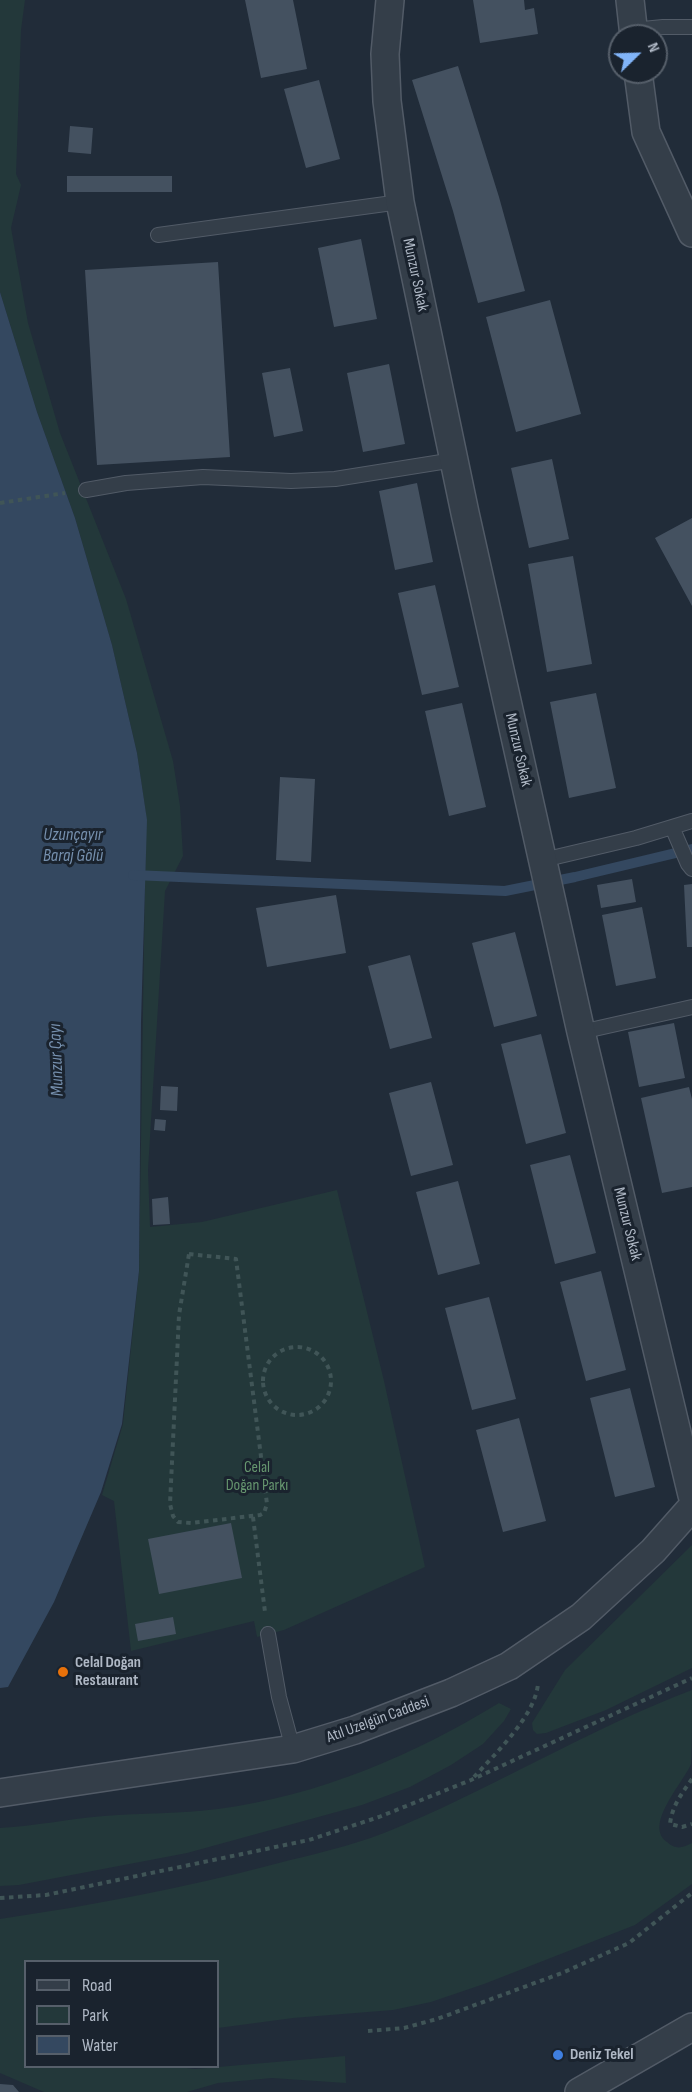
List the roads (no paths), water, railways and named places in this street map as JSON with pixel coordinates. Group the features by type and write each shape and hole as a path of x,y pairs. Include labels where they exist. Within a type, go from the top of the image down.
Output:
{"street":[{"name":"Munzur Sokak","path":"390,0 385,65 387,101 400,202 454,460 581,1032 692,1495"},
{"path":"630,0 632,24"},
{"path":"640,84 646,132 692,233"},
{"name":"Atıl Uzelgün Caddesi","path":"0,1793 293,1749 355,1730 451,1693 509,1666 581,1617 652,1551 692,1507"},
{"path":"579,2092 692,2027"}],"lane":[{"path":"668,27 692,27"},
{"path":"158,235 400,202"},
{"path":"86,490 126,483 203,477 291,481 335,479 454,460"},
{"path":"543,860 636,838 692,821"},
{"path":"672,827 690,867"},
{"path":"581,1032 692,1007"},
{"path":"268,1634 279,1697 293,1749"}],"water":[{"name":"Uzunçayır Baraj Gölü","path":"0,292 37,412 75,518 112,645 137,753 147,820 141,1022 139,1271 122,1424 101,1492 54,1602 8,1687 0,1688"}],"waterway":[{"path":"133,875 505,891 692,849"}],"place":[{"name":"Celal Doğan Restaurant","path":"63,1672"},
{"name":"Deniz Tekel","path":"558,2055"}],"water label":[{"name":"Munzur Çayı","path":"57,1060"}],"park label":[{"name":"Celal Doğan Parkı","path":"257,1477"}]}
